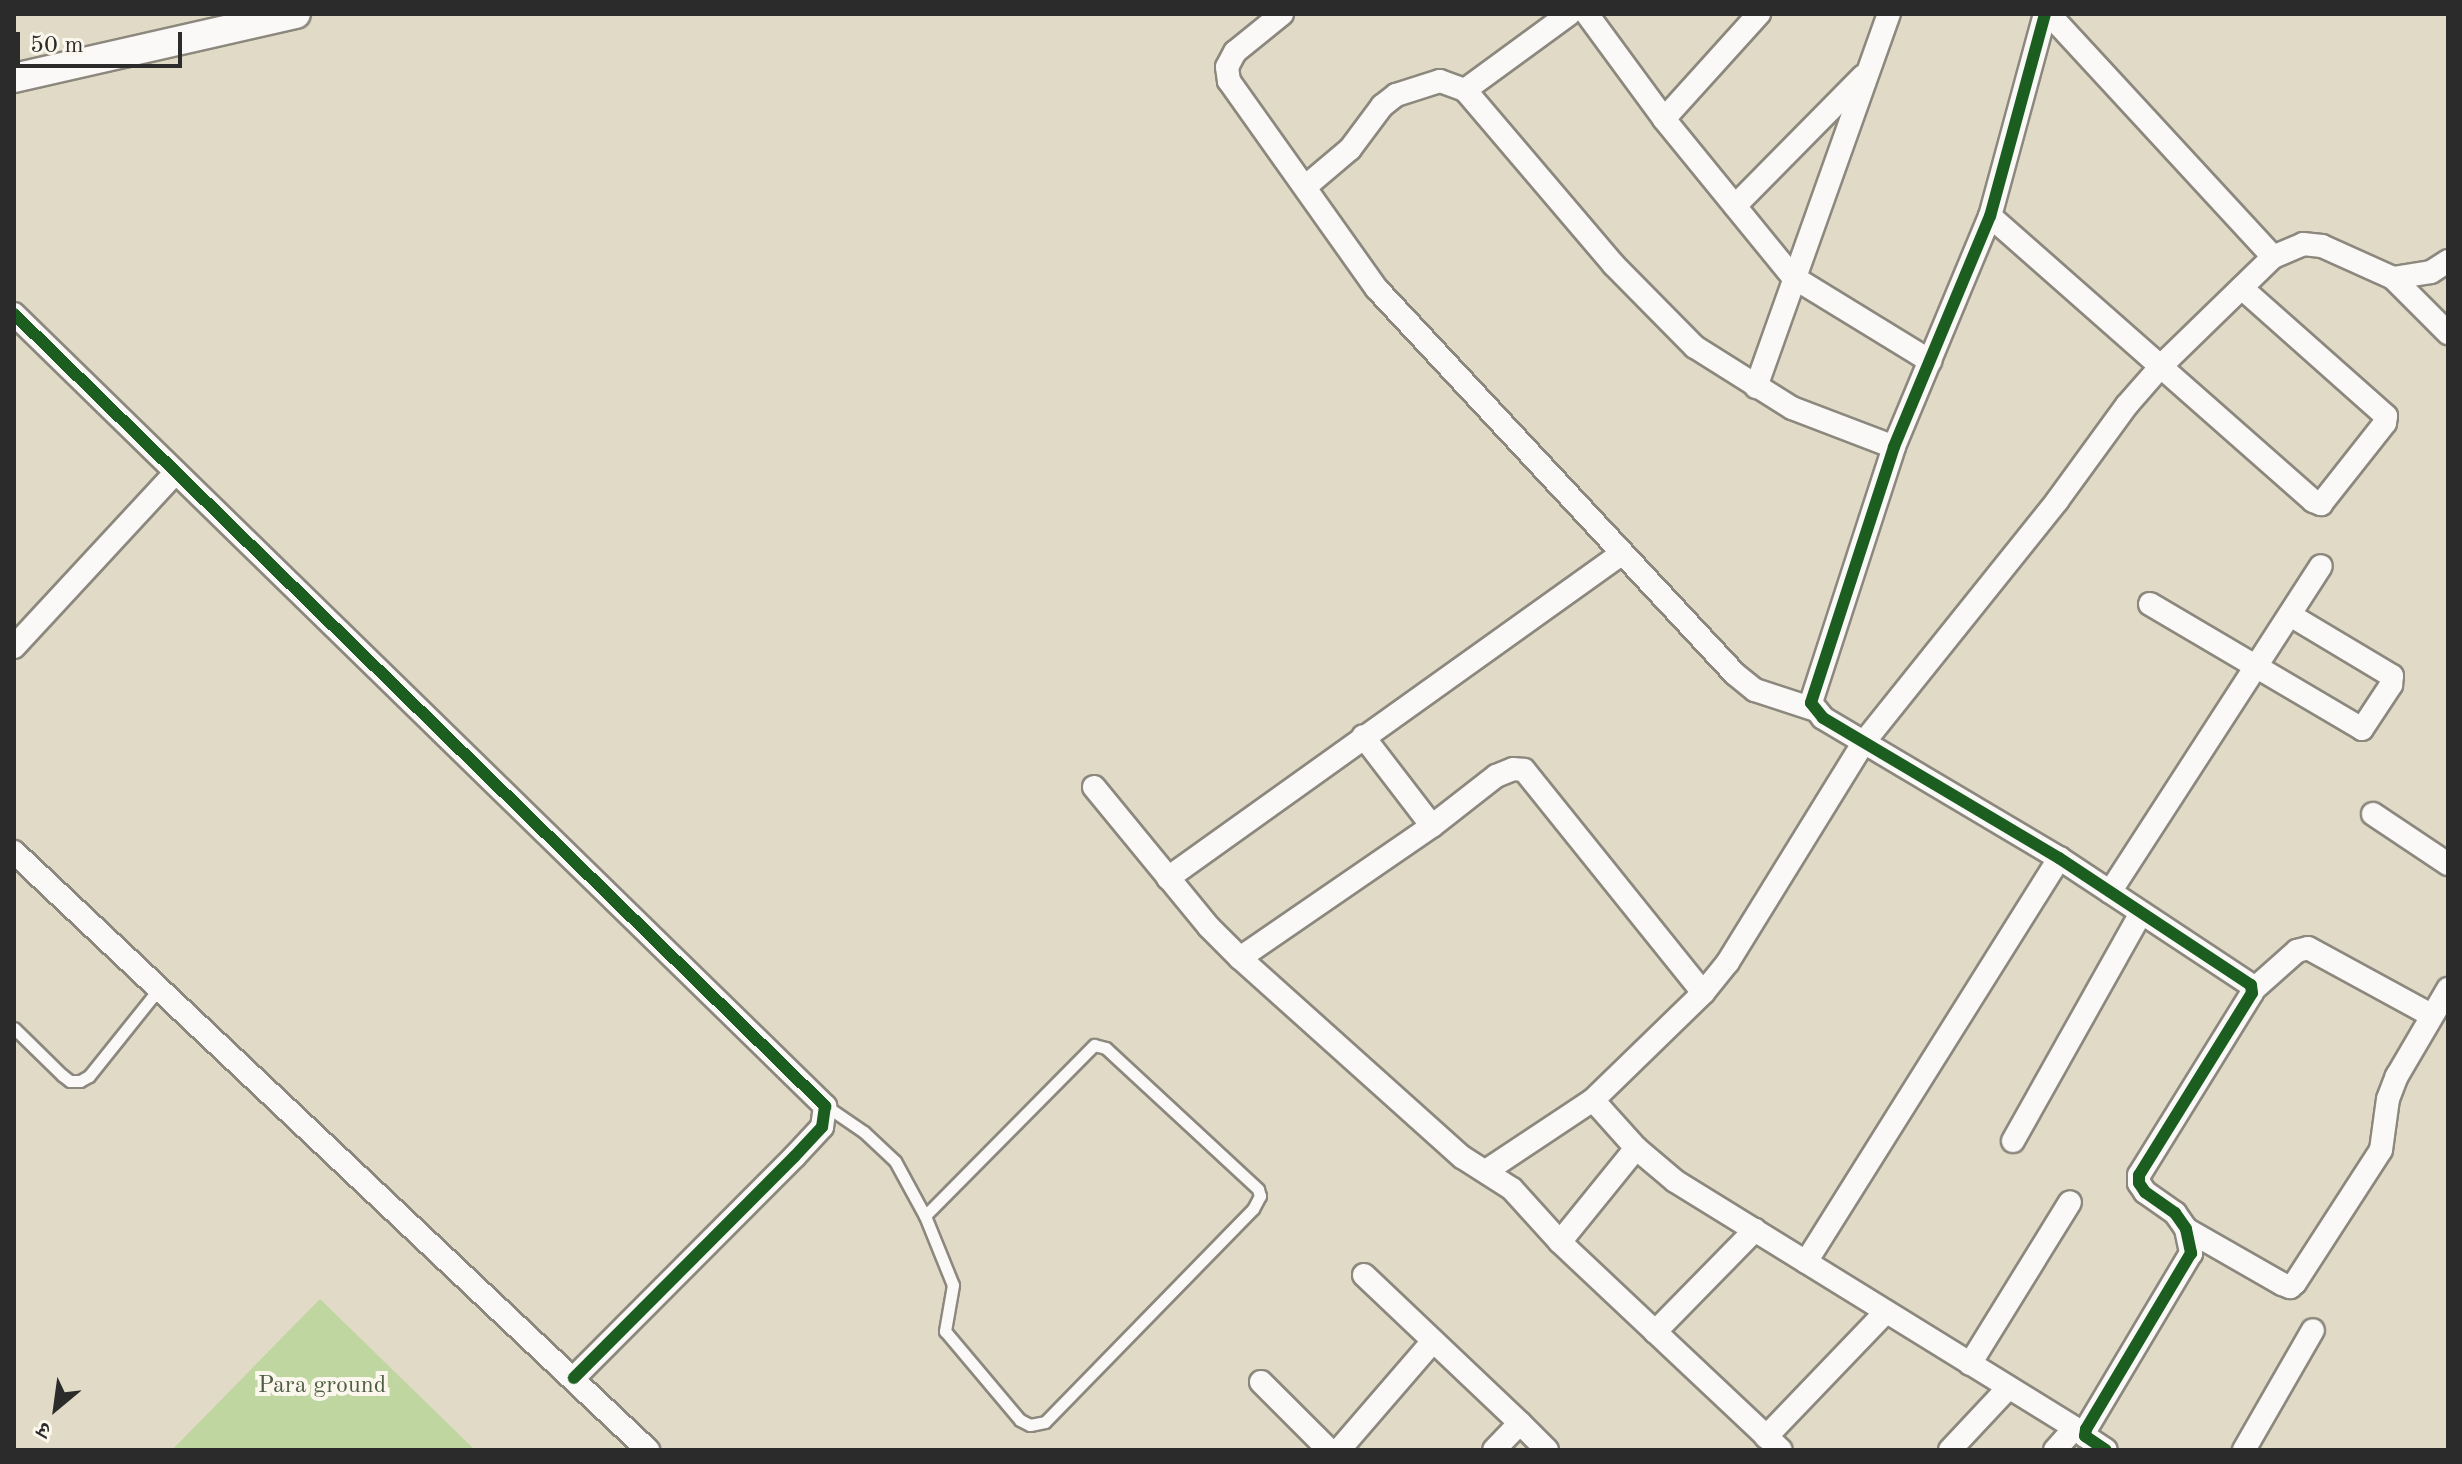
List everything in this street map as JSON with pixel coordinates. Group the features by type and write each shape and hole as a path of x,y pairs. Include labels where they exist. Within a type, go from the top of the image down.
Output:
{"street":[{"path":"14,78 296,14"},
{"path":"1282,14 1235,52 1227,67 1229,81 1377,289 1735,674 1755,690 1813,709 2059,858 2247,982 2253,990"},
{"path":"1465,90 1569,14"},
{"path":"1587,14 1664,119 1793,277 1930,361"},
{"path":"1664,119 1759,14"},
{"path":"1756,387 1889,14"},
{"path":"1813,709 1812,696 1894,447 1990,216 2047,14"},
{"path":"2047,14 2273,257"},
{"path":"1735,206 1869,70"},
{"path":"1305,187 1350,149 1382,106 1396,95 1440,81 1465,90 1624,275 1695,347 1792,408 1894,447"},
{"path":"1990,216 2313,501 2326,502 2385,423 2386,416 2242,288"},
{"path":"1486,1171 1593,1100 1703,993 1728,962 1864,742 2162,365 2273,257 2303,244 2322,246 2393,278 2448,333"},
{"path":"2393,278 2431,272 2448,261"},
{"path":"14,314 825,1106 822,1127 574,1378"},
{"path":"14,647 176,472"},
{"path":"1168,878 1621,554"},
{"path":"2110,892 2321,566"},
{"path":"2150,604 2362,729 2391,685 2392,676 2290,615"},
{"path":"1363,736 1432,826"},
{"path":"1240,958 1432,826 1496,776 1513,769 1524,770 1703,993"},
{"path":"1094,787 1168,878 1240,958 1462,1157 1512,1189 1560,1242 1774,1443 1886,1312"},
{"path":"2373,814 2448,864"},
{"path":"14,852 648,1450"},
{"path":"1806,1262 2059,858"},
{"path":"2013,1141 2141,913"},
{"path":"2055,1450 2078,1432 2188,1262 2191,1253 2186,1229 2175,1213 2145,1192 2139,1183 2139,1175 2253,990 2297,951 2308,948 2431,1015"},
{"path":"2186,1229 2282,1284 2290,1287 2295,1283 2381,1150 2392,1088 2448,989"},
{"path":"1593,1100 1636,1148 1675,1181 2106,1450"},
{"path":"1560,1242 1636,1148"},
{"path":"1970,1364 2070,1202"},
{"path":"1655,1332 1755,1230"},
{"path":"1364,1275 1547,1450"},
{"path":"2244,1450 2313,1330"},
{"path":"1339,1450 1433,1341"},
{"path":"1261,1382 1329,1450"},
{"path":"1950,1450 2008,1388"},
{"path":"1494,1450 1520,1423"}],"lane":[{"path":"14,1028 62,1075 80,1081 89,1076 158,990"},
{"path":"825,1106 885,1149 903,1174 925,1216 953,1285 945,1331 1020,1420 1037,1426 1253,1209 1260,1196 1258,1189 1106,1048 1094,1045 925,1216"}],"green space":[{"name":"Para ground","path":"320,1299 475,1450 172,1450"}],"cycle path":[{"path":"2045,14 1990,216 1894,447 1811,703 1823,718 2059,858 2251,985 2252,993 2139,1175 2139,1183 2145,1192 2175,1213 2186,1229 2191,1253 2086,1429 2085,1436 2106,1450"},
{"path":"14,314 825,1106 822,1127 574,1378"}]}
